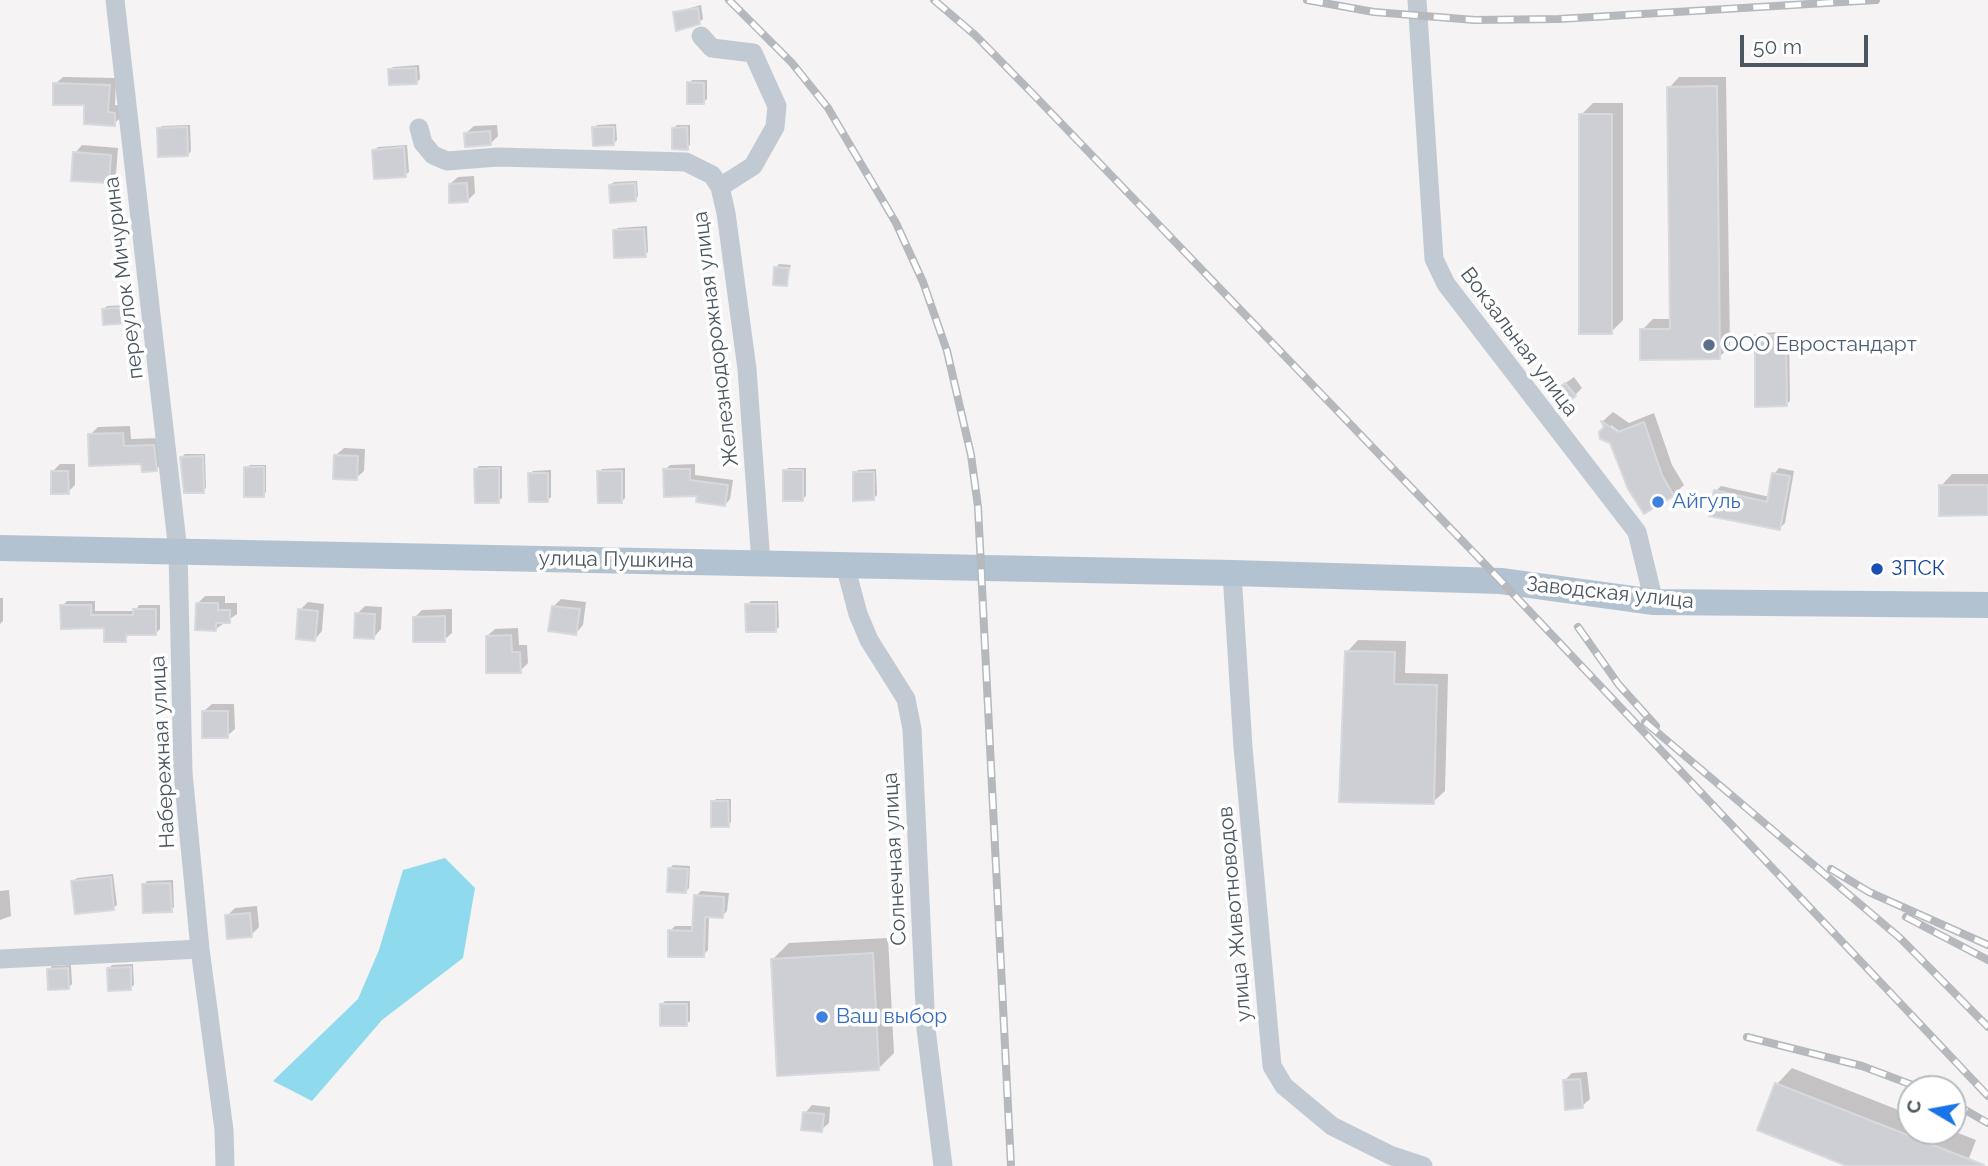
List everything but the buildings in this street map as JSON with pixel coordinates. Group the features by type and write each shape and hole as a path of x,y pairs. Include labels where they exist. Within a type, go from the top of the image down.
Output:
{"main road":[{"name":"улица Пушкина","path":"0,548 1232,573"},
{"name":"Заводская улица","path":"1232,573 1501,581 1654,602 1988,605"}],"street":[{"name":"переулок Мичурина","path":"115,0 178,551"},
{"name":"Вокзальная улица","path":"1417,0 1434,259 1453,294 1637,532 1654,602"},
{"path":"701,36 712,48 753,53 777,106 775,127 752,166 720,187"},
{"name":"Железнодорожная улица","path":"419,128 423,143 433,155 447,160 498,157 687,162 712,175 720,187 747,369 761,563"},
{"name":"Набережная улица","path":"178,551 183,773 200,949 220,1091 225,1166"},
{"name":"Солнечная улица","path":"845,565 858,614 869,640 906,699 912,729 926,1029 943,1166"},
{"name":"улица Животноводов","path":"1232,573 1243,747 1272,1066 1284,1086 1332,1126 1391,1155 1423,1166"},
{"path":"0,959 200,949"}],"water":[{"path":"445,858 475,888 463,958 382,1020 312,1101 273,1081 358,999 379,950 403,870"}],"railway":[{"path":"729,0 792,63 828,108 896,223 923,282 947,351 971,455 978,507 1011,1166"},
{"path":"934,0 975,35 1032,93 1501,581 1988,1096"},
{"path":"1307,0 1374,12 1475,20 1559,19 1876,0"},
{"path":"1578,627 1619,685 1656,726"},
{"path":"1645,722 1900,938 1988,1027"},
{"path":"1831,869 1869,892 1988,945"},
{"path":"1906,917 1988,960"},
{"path":"1747,1037 1862,1066 1897,1079"},
{"path":"1967,1111 1988,1123"}],"place":[{"name":"ООО Евростандарт","path":"1709,345"},
{"name":"Айгуль","path":"1658,502"},
{"name":"ЗПСК","path":"1877,569"},
{"name":"Ваш выбор","path":"822,1017"}]}
